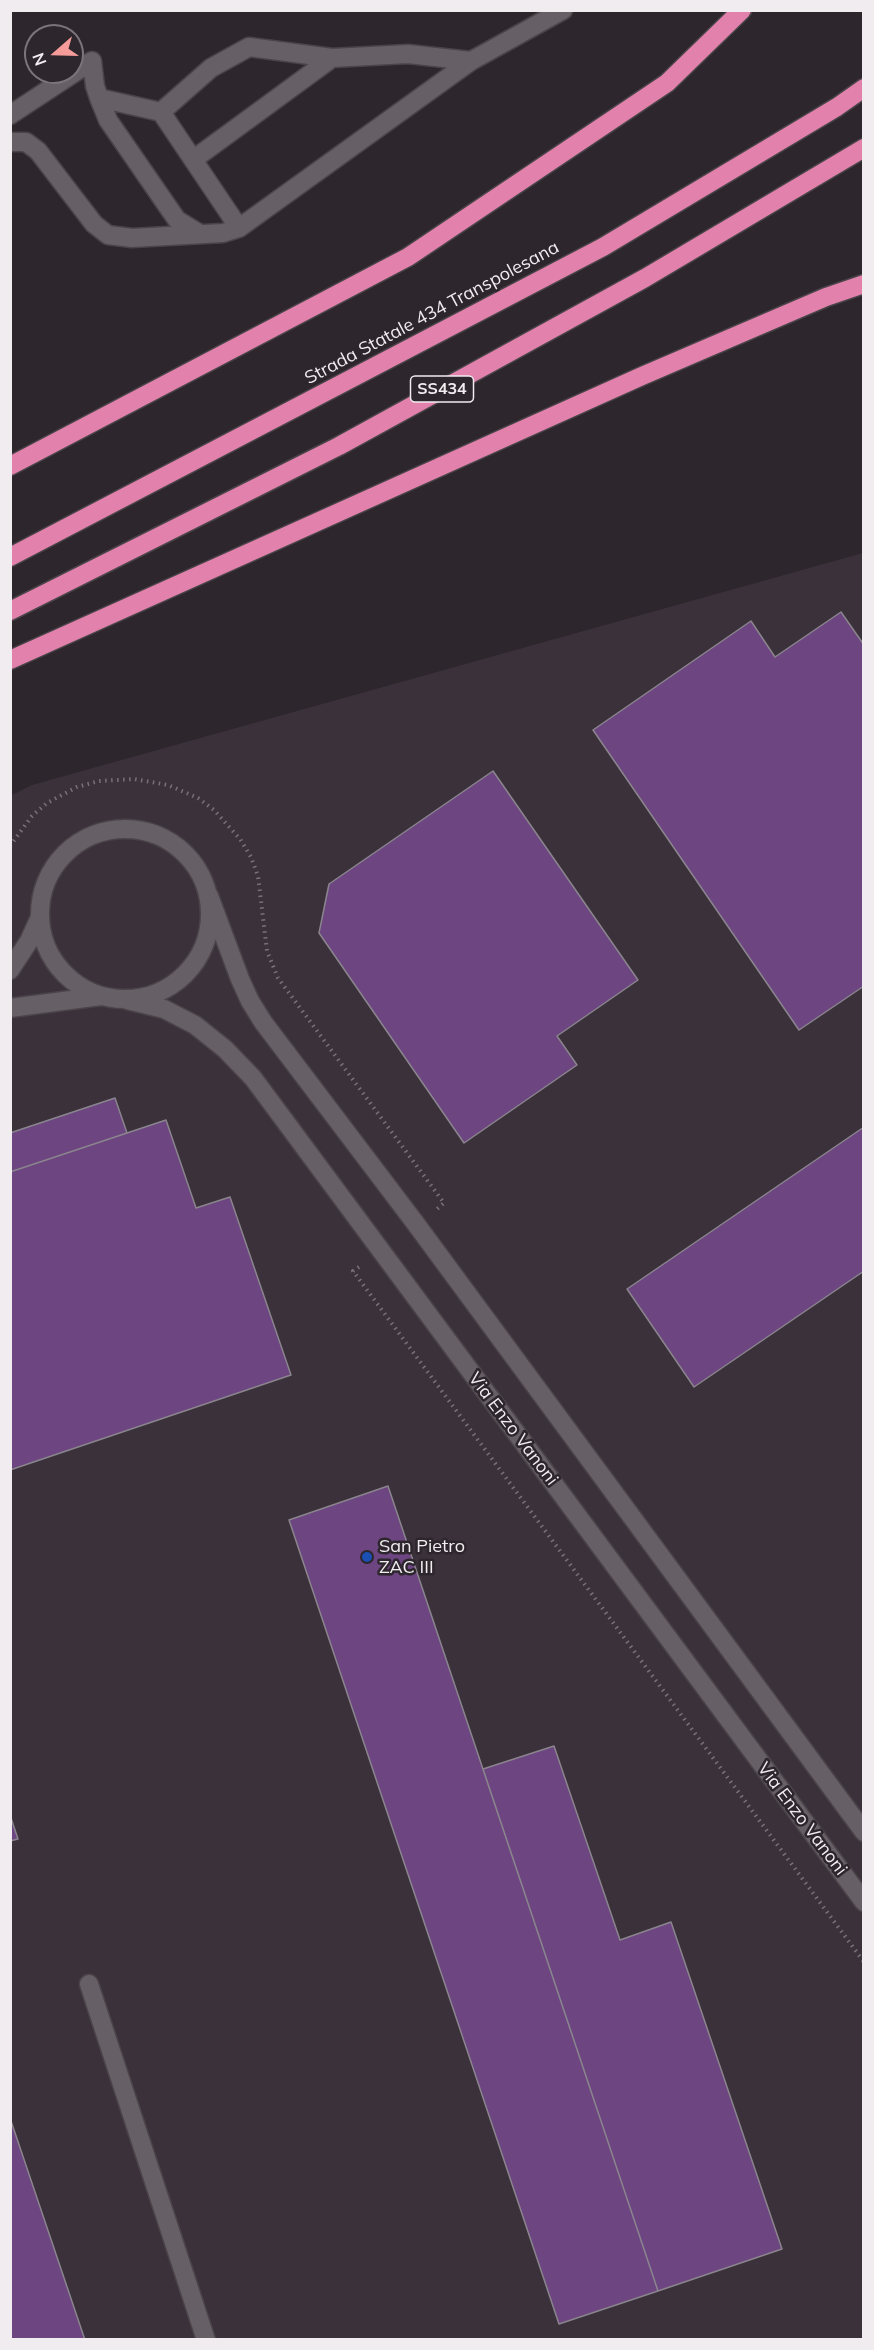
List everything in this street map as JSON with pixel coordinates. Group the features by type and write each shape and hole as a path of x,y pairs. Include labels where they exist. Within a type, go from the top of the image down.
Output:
{"highway":[{"path":"10,466 408,257 666,83 742,10"},
{"name":"Strada Statale 434 Transpolesana","path":"10,557 603,247 837,107 864,88"},
{"name":"SS434","path":"10,611 339,446 645,278 864,148"},
{"path":"10,660 642,376 826,297 864,284"}],"street":[{"path":"10,142 26,142 38,151 94,224 108,235 132,238 223,233 239,228 471,61 563,10"},
{"path":"161,112 211,68 249,47 332,58 408,54 471,61"},
{"path":"194,159 332,58"},
{"path":"10,116 92,61 95,86 108,120 177,220 200,234"},
{"path":"99,98 161,112 239,228"},
{"name":"Via Enzo Vanoni","path":"10,970 29,941 40,917 44,889 57,863 77,844 103,832 130,829 158,835 182,851 200,873 240,979 263,1022 416,1224 864,1832"},
{"name":"Via Enzo Vanoni","path":"127,999 151,996 174,984 192,968 205,946 210,922 209,896"},
{"name":"Via Enzo Vanoni","path":"40,917 46,945 60,969 79,986 102,996"},
{"name":"Via Enzo Vanoni","path":"10,1008 102,996 127,999 164,1009 195,1025 225,1049 253,1078 864,1902"},
{"path":"89,1984 206,2340"}],"path":[{"path":"366,1262 353,1271 864,1962"}],"shaded area":[{"path":"863,553 863,2339 11,2339 10,796 32,785"}],"building":[{"path":"841,612 864,645 864,986 799,1030 593,730 751,621 775,657"},
{"path":"493,771 638,980 557,1036 577,1065 464,1143 319,933 329,884"},
{"path":"115,1098 127,1133 10,1172 10,1133"},
{"path":"166,1120 196,1208 230,1197 291,1375 10,1470 10,1172"},
{"path":"864,1127 864,1271 694,1387 627,1289"},
{"path":"388,1486 658,2291 559,2324 289,1520"},
{"path":"554,1746 620,1940 671,1922 782,2249 658,2291 483,1769"},
{"path":"10,1815 18,1839 10,1841"},
{"path":"10,2118 85,2340 10,2340"}],"place":[{"name":"San Pietro ZAC III","path":"367,1557"}]}
